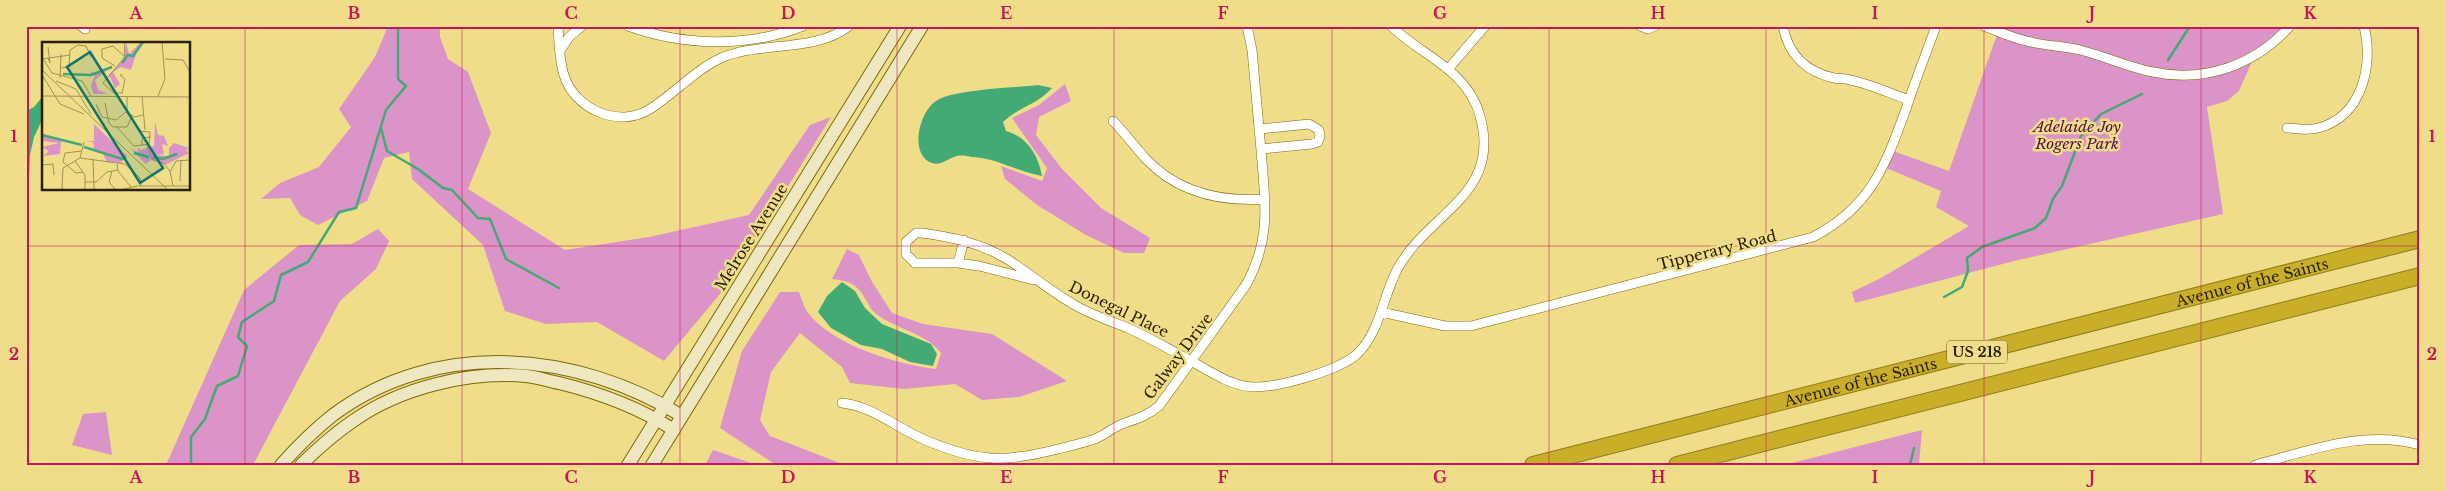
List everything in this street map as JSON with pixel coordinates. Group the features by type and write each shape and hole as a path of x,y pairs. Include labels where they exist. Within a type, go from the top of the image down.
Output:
{"highway":[{"name":"Avenue of the Saints","path":"1533,465 2420,239"},
{"name":"US 218","path":"1677,465 2420,276"}],"main road":[{"name":"Melrose Avenue","path":"628,465 900,26"},
{"path":"652,465 922,26"},
{"path":"281,465 304,440 334,415 366,395 394,381 470,363 518,362 550,365 592,376 651,397 682,416"},
{"path":"301,465 326,441 354,420 396,398 442,383 490,375 527,376 594,392 657,419 674,430"}],"street":[{"path":"558,26 564,77 576,96 595,110 622,117 649,110 704,68 721,58 821,40 834,36 849,26"},
{"path":"560,51 569,37 582,26"},
{"path":"628,26 684,40 738,40 784,32 803,26"},
{"name":"Galway Drive","path":"842,403 859,405 923,439 955,452 980,458 1001,460 1024,458 1096,438 1151,413 1166,398 1193,361 1254,270 1264,240 1265,199 1260,128 1252,50 1247,26"},
{"name":"Donegal Place","path":"1034,280 1002,270 958,263 915,263 910,260 904,248 910,236 916,233 964,240 1007,259 1034,280 1073,305 1132,330 1233,382 1254,387 1268,386 1323,372 1343,364 1364,346 1372,335 1399,266 1425,233 1463,199 1477,174 1481,160 1483,132 1476,105 1469,91 1450,68 1391,26"},
{"path":"1450,68 1485,26"},
{"path":"1640,26 1648,29 1654,26"},
{"path":"1783,26 1790,49 1797,58 1812,70 1825,76 1849,79 1909,100"},
{"name":"Tipperary Road","path":"1381,312 1445,326 1471,326 1799,243 1813,237 1850,213 1876,182 1883,169 1936,26"},
{"path":"1984,26 2030,42 2080,50 2151,71 2190,75 2223,70 2254,57 2270,46 2290,26"},
{"path":"2287,128 2312,129 2326,126 2337,120 2353,104 2361,90 2368,67 2368,42 2364,26"},
{"path":"738,40 742,53"},
{"path":"1113,121 1146,160 1160,172 1182,186 1223,199 1265,199"},
{"path":"1260,128 1309,124 1319,130 1320,136 1318,142 1312,144 1261,149"},
{"path":"958,263 964,240"},
{"path":"2255,465 2364,438 2387,438 2420,445"}],"green space":[{"path":"388,26 440,26 440,37 448,59 468,72 491,133 468,189 565,250 649,237 749,215 810,125 831,117 725,288 664,361 597,322 546,324 505,311 483,245 412,179 409,152 384,158 367,201 318,225 300,215 290,198 261,199 280,183 319,167 351,127 339,109 375,57"},
{"name":"Adelaide Joy Rogers Park","path":"2000,26 2290,26 2254,57 2239,91 2227,101 2207,107 2223,214 2014,261 1855,303 1852,292 1881,278 1969,226 1936,207 1941,191 1884,167 1890,150 1949,171"},
{"path":"1065,84 1071,101 1039,117 1036,135 1062,169 1101,208 1150,238 1144,253 1124,253 1086,235 1037,205 1005,179 1001,166 1042,181 1047,168 1012,118 1039,105"},
{"path":"378,229 389,241 376,269 340,301 253,465 166,465 244,290 299,245 352,244"},
{"path":"847,249 859,255 871,280 892,313 923,324 992,334 1067,381 1019,397 982,400 955,384 904,389 850,383 842,367 800,333 771,372 760,420 770,436 845,465 776,465 720,428 742,351 780,292 799,292 806,310 817,322 847,343 902,363 936,369 941,353 935,346 875,313 863,295 852,284 832,279"},
{"path":"106,412 112,455 72,445 83,414"},
{"path":"1922,430 1919,465 1784,465"},
{"path":"713,450 754,464 754,465 705,465"}],"shaded area":[{"path":"1038,85 1052,88 1046,94 1003,122 1006,131 1026,142 1038,161 1042,176 990,160 967,156 957,156 935,164 925,158 920,151 918,142 921,123 930,106 936,101 970,91"},
{"path":"42,97 42,120 34,137 30,155 29,181 26,183 26,111 34,107"},
{"path":"842,282 855,291 865,308 882,324 931,344 937,354 933,366 910,362 882,349 861,345 831,328 818,312 827,296"}],"waterway":[{"path":"191,465 191,437 205,419 217,386 238,376 247,346 238,337 242,322 274,301 281,275 308,262 339,212 356,208 386,110 406,86 398,79 398,26"},
{"path":"2168,60 2188,29 2193,26"},
{"path":"1944,297 1962,287 1968,271 1967,258 1982,247 2035,228 2046,218 2053,199 2062,186 2081,136 2101,114 2142,94"},
{"path":"381,128 387,151 418,169 443,188 452,190 478,218 490,219 506,259 559,288"},
{"path":"1910,465 1914,448"}]}
